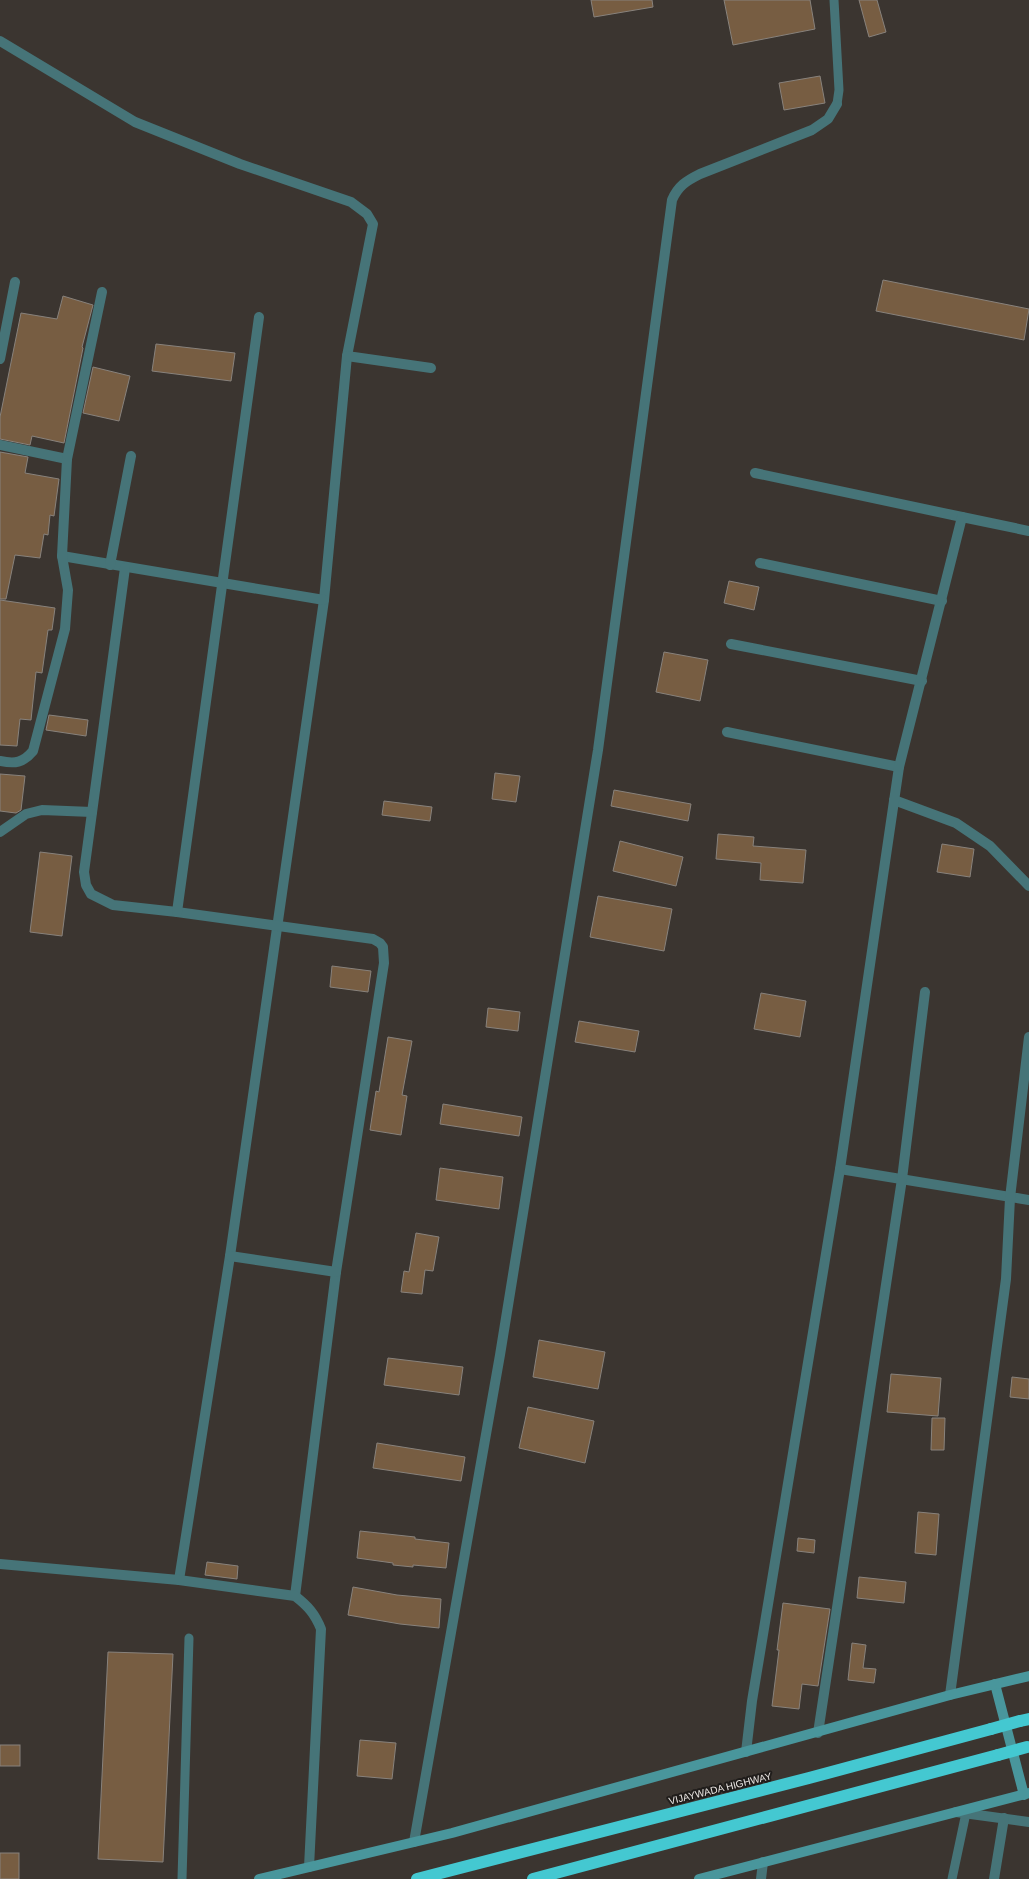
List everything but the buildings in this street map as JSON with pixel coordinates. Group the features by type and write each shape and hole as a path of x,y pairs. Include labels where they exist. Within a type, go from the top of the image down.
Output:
{"highway":[{"name":"VIJAYWADA HIGHWAY","path":"416,1879 809,1778 1025,1720"},
{"path":"533,1879 1028,1747"}],"street":[{"path":"0,40 135,122 240,164 351,202 367,214 373,224 347,356 324,600 230,1256 179,1580"},
{"path":"414,1842 499,1362 597,758 672,200 676,190 685,182 700,174 812,130 828,118 837,104"},
{"path":"0,359 15,282"},
{"path":"0,761 19,763 27,758 33,751 65,629 68,590 62,556 67,459 102,292"},
{"path":"177,912 259,317"},
{"path":"347,356 432,368"},
{"path":"0,445 67,459"},
{"path":"110,565 131,456"},
{"path":"755,473 1029,531"},
{"path":"746,1752 752,1701 840,1169 899,767 922,681 962,517"},
{"path":"62,556 125,568 324,600"},
{"path":"760,563 942,601"},
{"path":"125,568 84,872 86,885 91,894 113,905 177,912 373,939 380,942 384,953 383,971 336,1272 295,1596"},
{"path":"730,644 922,681"},
{"path":"727,732 899,767"},
{"path":"894,800 956,823 990,846 1029,886"},
{"path":"0,832 26,814 42,810 92,812"},
{"path":"818,1733 902,1179 925,992"},
{"path":"950,1696 1006,1278 1010,1198 1029,1038"},
{"path":"840,1169 1029,1200"},
{"path":"230,1256 336,1272"},
{"path":"0,1564 179,1580 295,1596 307,1605 316,1615 321,1629 309,1867"},
{"path":"259,1879 414,1842 950,1696 1029,1676"},
{"path":"699,1879 1026,1794 995,1684"},
{"path":"955,1812 1029,1822"},
{"path":"994,1879 1004,1818"},
{"path":"761,1879 763,1862"}],"lane":[{"path":"834,0 839,90 837,104"},
{"path":"182,1879 189,1638"},
{"path":"952,1879 966,1813"}]}
